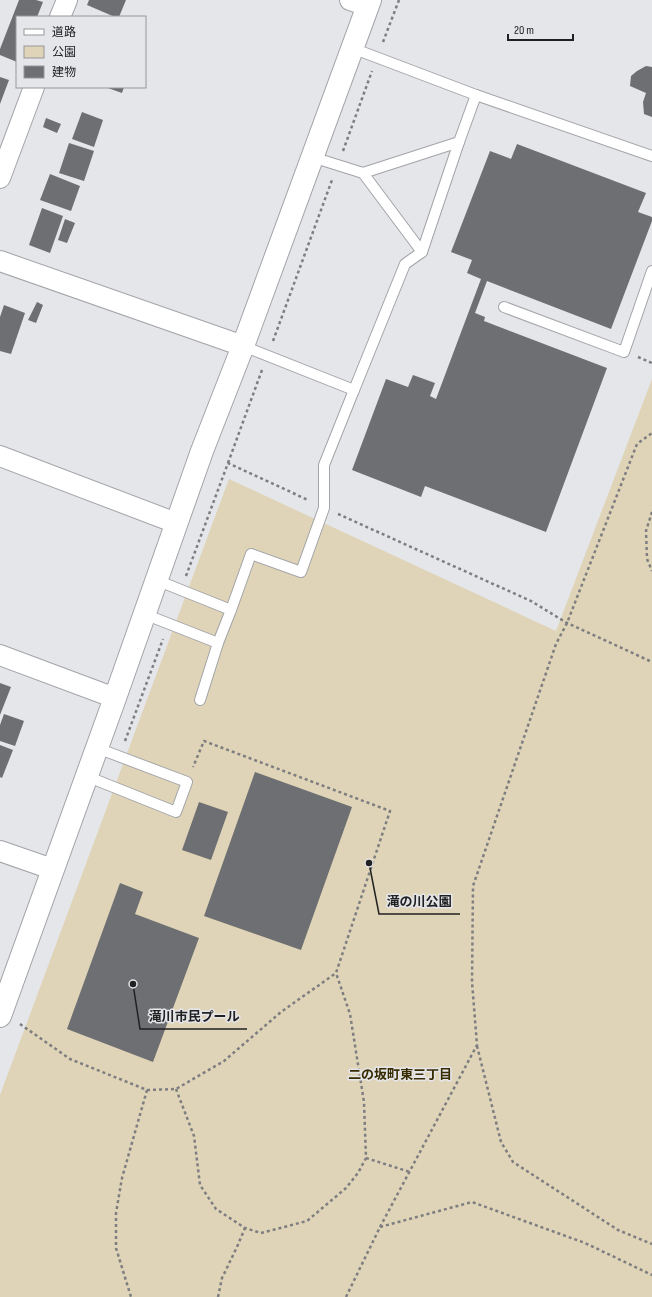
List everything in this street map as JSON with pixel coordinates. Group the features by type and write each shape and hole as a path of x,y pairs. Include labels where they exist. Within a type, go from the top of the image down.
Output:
{"street":[{"path":"1,1013 115,698 202,451 243,346 352,48 362,2"},
{"path":"0,178 34,88"},
{"path":"0,261 243,346"},
{"path":"0,456 176,523"},
{"path":"0,656 115,698"},
{"path":"0,851 52,870"}],"lane":[{"path":"352,48 476,95 652,156"},
{"path":"200,700 218,643 251,554 301,572 324,508 324,465 405,264 422,252 476,95"},
{"path":"312,157 363,173 459,142"},
{"path":"363,173 422,252"},
{"path":"504,307 624,352 652,271"},
{"path":"243,346 354,390"},
{"path":"156,580 231,610"},
{"path":"144,614 218,643"},
{"path":"86,776 176,812 187,782 96,748"}],"path":[{"path":"181,590 399,0"},
{"path":"652,433 636,444 567,623 556,644 473,886 472,982 477,1045 501,1142 513,1162 618,1230 652,1244"},
{"path":"228,463 531,601 567,623 652,662"},
{"path":"652,512 646,531 647,558 652,571"},
{"path":"120,756 168,624"},
{"path":"1,1013 70,1059 147,1090 176,1088 224,1061 281,1012 336,973 390,811 204,741 187,782"},
{"path":"176,1088 194,1136 200,1185 216,1209 245,1228 262,1233 307,1221 346,1188 358,1173 366,1158 364,1102 350,1014 336,973"},
{"path":"346,1297 380,1227 477,1045"},
{"path":"131,1297 116,1248 116,1213 122,1178 147,1090"},
{"path":"366,1158 410,1172"},
{"path":"380,1227 472,1202 585,1243 652,1275"},
{"path":"218,1297 222,1278 245,1228"}],"green space":[{"path":"652,379 652,1297 0,1297 0,1095 229,479 556,631"}],"building":[{"path":"19,0 36,0 43,2 37,16 16,16 16,62 0,55 0,49"},
{"path":"89,0 126,0 119,16 113,16 87,5"},
{"path":"646,66 652,67 652,117 644,114 643,102 646,93 630,86 631,76"},
{"path":"0,77 9,80 0,104"},
{"path":"108,88 124,88 122,93"},
{"path":"82,112 103,120 94,147 72,139"},
{"path":"46,118 61,124 57,133 43,127"},
{"path":"69,143 94,151 84,181 59,173"},
{"path":"517,144 646,193 638,212 652,217 652,221 611,329 487,281 475,313 485,317 484,321 607,368 546,532 425,486 421,497 352,470 386,379 408,387 413,375 435,383 430,396 436,399 481,279 467,273 472,260 451,252 490,151 511,159"},
{"path":"50,174 80,186 71,211 40,200"},
{"path":"42,208 63,216 50,253 29,245"},
{"path":"65,219 75,223 67,243 58,240"},
{"path":"37,302 43,305 36,323 28,320"},
{"path":"4,305 25,313 11,354 0,351 0,317"},
{"path":"0,683 11,687 0,715"},
{"path":"4,714 24,721 15,746 0,741 0,725"},
{"path":"0,745 13,750 2,778 0,777"},
{"path":"255,772 352,807 301,950 204,916"},
{"path":"199,802 228,812 211,860 182,850"},
{"path":"120,883 143,892 135,914 199,938 153,1062 67,1029"}],"place":[{"name":"滝の川公園","path":"369,863"},
{"name":"滝川市民プール","path":"133,984"}],"district":[{"name":"二の坂町東三丁目","path":"400,1075"}]}
